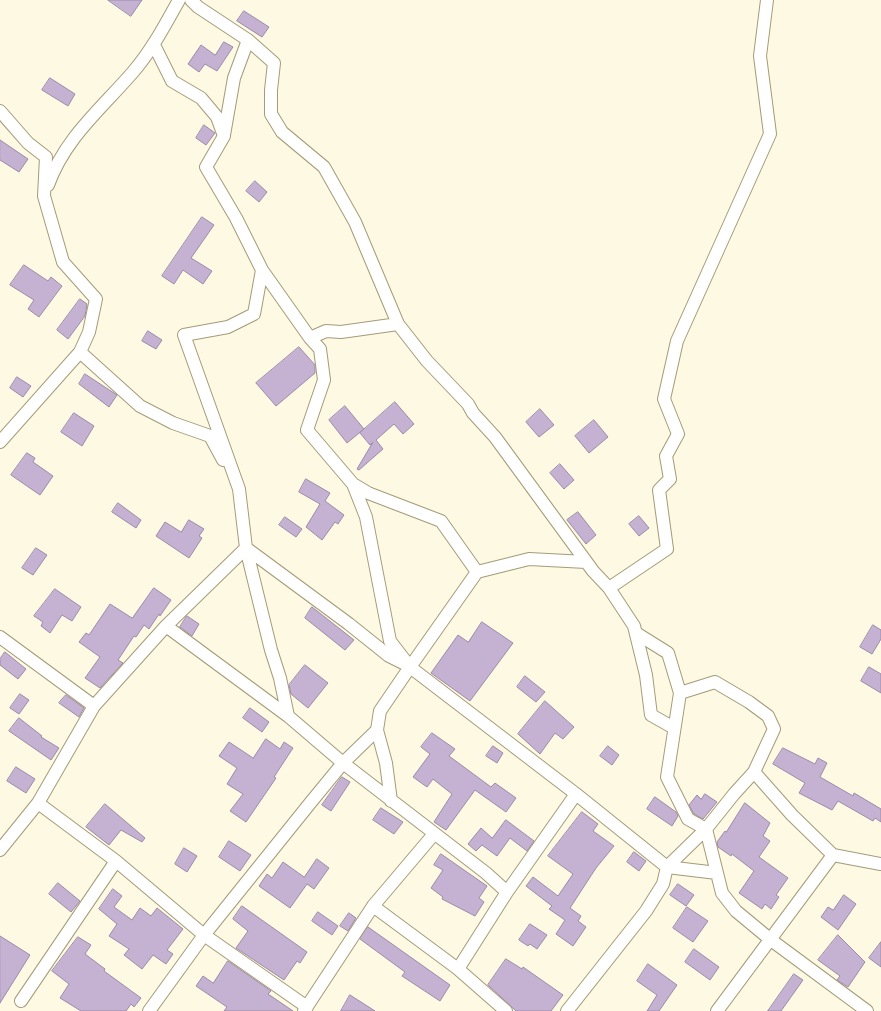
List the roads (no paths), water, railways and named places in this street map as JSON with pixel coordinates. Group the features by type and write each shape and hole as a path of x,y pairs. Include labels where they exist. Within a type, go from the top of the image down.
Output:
{"street":[{"path":"44,196 56,164 94,113 134,71 154,45 179,0"},
{"path":"191,0 198,7 248,40 274,63 270,90 271,114 282,132 324,167 356,222 398,324 427,361 468,404 473,413 495,437 586,562 609,588 634,626 646,675 652,715 674,728"},
{"path":"609,588 667,549 659,490 670,479 666,456 678,434 664,399 677,341 770,134 760,56 767,0"},
{"path":"248,40 234,78 224,136 206,167 236,218 262,270 310,338 320,349 324,380 307,430 353,484 368,493 441,522 477,572"},
{"path":"154,45 172,82 201,98 217,116 224,136"},
{"path":"0,111 28,143 46,157 44,196 63,262 96,299 89,332 80,352 0,442"},
{"path":"262,270 254,314 228,328 184,335 239,488 246,548 271,650 280,678 288,716"},
{"path":"310,338 326,331 341,332 398,324"},
{"path":"80,352 140,406 173,423 210,436 239,488"},
{"path":"353,484 366,517 390,641 410,666"},
{"path":"246,548 349,624 388,656 410,666 576,794 667,867 717,873"},
{"path":"0,850 38,803 94,706 166,626 246,548"},
{"path":"391,801 386,763 377,730 380,712 410,666 477,572 529,558 586,562"},
{"path":"166,626 288,716 342,763 486,873 507,892"},
{"path":"636,633 668,653 680,693 667,777 688,819 706,829 722,893 736,911 771,940 867,1011"},
{"path":"0,638 94,706"},
{"path":"567,1011 646,911 663,884 667,867 706,829 754,772 774,729 768,716 714,682 680,693"},
{"path":"149,1011 204,935 342,763 377,730"},
{"path":"754,772 792,815 833,855 881,864"},
{"path":"458,969 507,892 576,794"},
{"path":"38,803 116,861 204,935 305,1009 373,906 434,834"},
{"path":"717,1011 833,855"},
{"path":"21,1001 116,861"},
{"path":"373,906 458,969 506,1011"}]}
